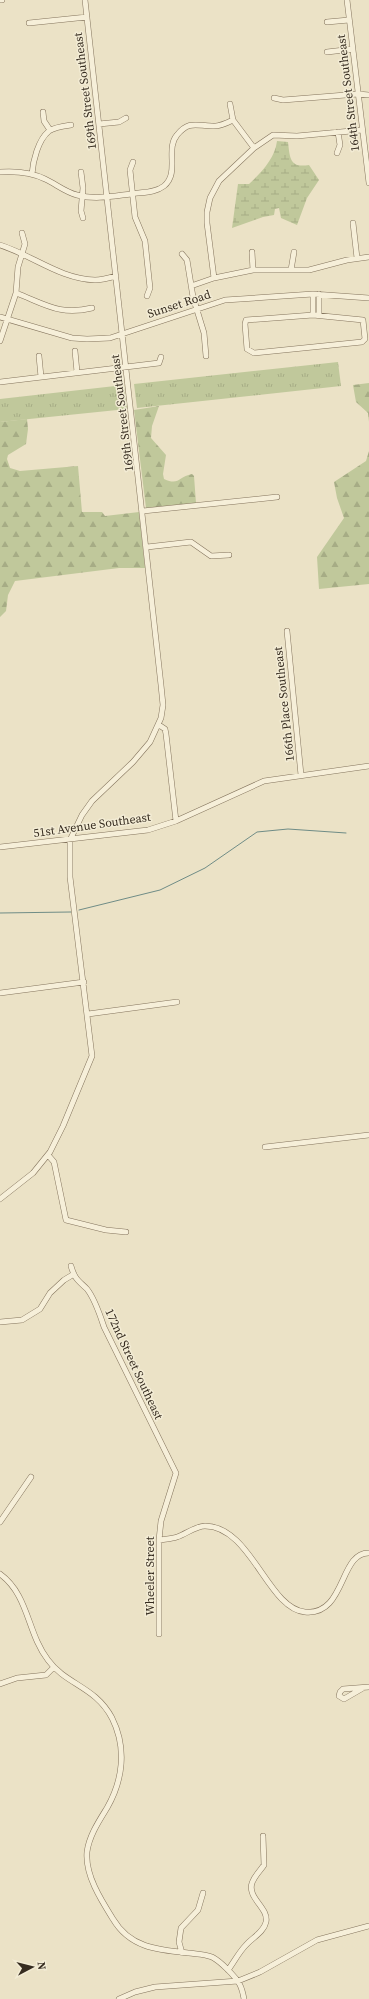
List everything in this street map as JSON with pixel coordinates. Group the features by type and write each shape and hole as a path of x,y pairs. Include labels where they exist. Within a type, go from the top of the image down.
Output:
{"street":[{"name":"169th Street Southeast","path":"85,0 163,700 159,725"},
{"name":"164th Street Southeast","path":"347,0 362,130 367,155 369,183"},
{"path":"29,23 86,17"},
{"path":"327,22 349,20"},
{"path":"327,52 353,49"},
{"path":"274,98 284,100 358,94 369,95"},
{"path":"230,104 233,120 254,148"},
{"path":"43,112 44,121 50,130"},
{"path":"99,124 119,122 126,118"},
{"path":"0,172 32,174 45,179 69,193 83,197 107,197 157,189 164,186 171,175 172,146 175,137 180,131 194,124 213,126 233,120"},
{"path":"32,174 37,152 50,130 71,125"},
{"path":"214,278 207,223 210,198 219,181 268,137 277,134 297,136 362,130"},
{"path":"337,153 340,145 338,132"},
{"path":"133,162 130,170 136,217 146,248 150,288 147,296"},
{"path":"81,172 83,197 81,211 83,218"},
{"path":"353,224 357,258"},
{"path":"0,341 16,294 18,267 23,253 25,240 22,233"},
{"path":"0,245 23,253 44,265 83,278 96,280 116,276"},
{"path":"252,252 254,270"},
{"path":"290,270 294,252"},
{"path":"182,254 188,260 191,286 196,309 204,333 206,356"},
{"path":"191,286 214,278 254,270 309,270 357,258 369,257"},
{"path":"16,294 33,302 69,312 92,308"},
{"path":"313,294 313,315"},
{"name":"Sunset Road","path":"0,317 72,338 110,338 225,300 313,294 369,298"},
{"path":"319,294 319,315"},
{"path":"319,315 363,320 365,340 362,342 280,351 254,353 249,351 245,324 246,320 319,315"},
{"path":"75,351 78,372"},
{"path":"39,356 41,377"},
{"path":"0,382 159,363 160,357"},
{"path":"143,511 277,497"},
{"path":"147,547 191,542 211,556 229,555"},
{"name":"166th Place Southeast","path":"287,631 301,775"},
{"path":"0,1200 33,1173 48,1155 59,1136 92,1056 69,864 70,840 82,815 92,801 141,753 159,725 165,729 166,734 176,821"},
{"name":"51st Avenue Southeast","path":"0,847 148,830 176,821 264,781 369,766"},
{"path":"0,993 84,982"},
{"path":"88,1014 177,1002"},
{"path":"265,1147 369,1135"},
{"path":"48,1155 54,1162 66,1220 106,1230 126,1232"},
{"name":"172nd Street Southeast","path":"71,1266 74,1274 82,1286 86,1288 100,1313 104,1327 176,1473"},
{"path":"0,1322 22,1320 40,1309 50,1294 64,1280 74,1274"},
{"name":"Wheeler Street","path":"159,1634 159,1540 161,1521 176,1473"},
{"path":"0,1522 32,1477"},
{"path":"159,1540 176,1538 203,1526 216,1527 228,1533 239,1544 284,1602 295,1611 307,1613 320,1610 329,1603 338,1593 351,1562 363,1553 369,1553"},
{"path":"0,1574 16,1590 26,1608 40,1647 48,1661 54,1667 91,1693 104,1705 116,1730 121,1752 121,1770 118,1787 92,1836 87,1852 88,1868 101,1899 118,1927 126,1935 145,1947 212,1957 221,1962 238,1981 244,1999"},
{"path":"0,1684 17,1678 46,1675 54,1667"},
{"path":"363,1688 369,1687"},
{"path":"228,1970 246,1945 262,1930 266,1924 266,1915 252,1889 255,1877 264,1865 263,1836"},
{"path":"182,1952 179,1942 181,1928 198,1910 203,1893"},
{"path":"119,1999 135,1992 154,1987 238,1981 260,1972 317,1940 369,1926"}],"green space":[{"path":"277,141 288,142 289,153 292,161 298,165 309,165 319,180 307,198 297,225 281,218 279,208 275,209 274,215 263,217 232,228 238,184 249,184 259,175 271,159"},
{"path":"338,362 341,386 137,408 134,384"},
{"path":"369,383 369,422 368,413 356,402 353,385"},
{"path":"124,385 127,409 0,422 0,399"},
{"path":"159,406 152,426 151,438 166,455 163,474 164,479 173,482 192,474 194,476 196,503 146,508 134,410"},
{"path":"27,419 28,429 26,444 8,455 7,459 10,468 20,471 78,466 82,512 102,512 105,516 139,512 145,568 119,568 15,581 8,595 6,611 0,617 0,422"},
{"path":"369,451 369,584 319,589 317,557 344,518 337,498 334,482 366,461"}],"waterway":[{"path":"79,910 160,890 205,868 257,832 288,829 346,833"},
{"path":"0,913 71,912"}]}
